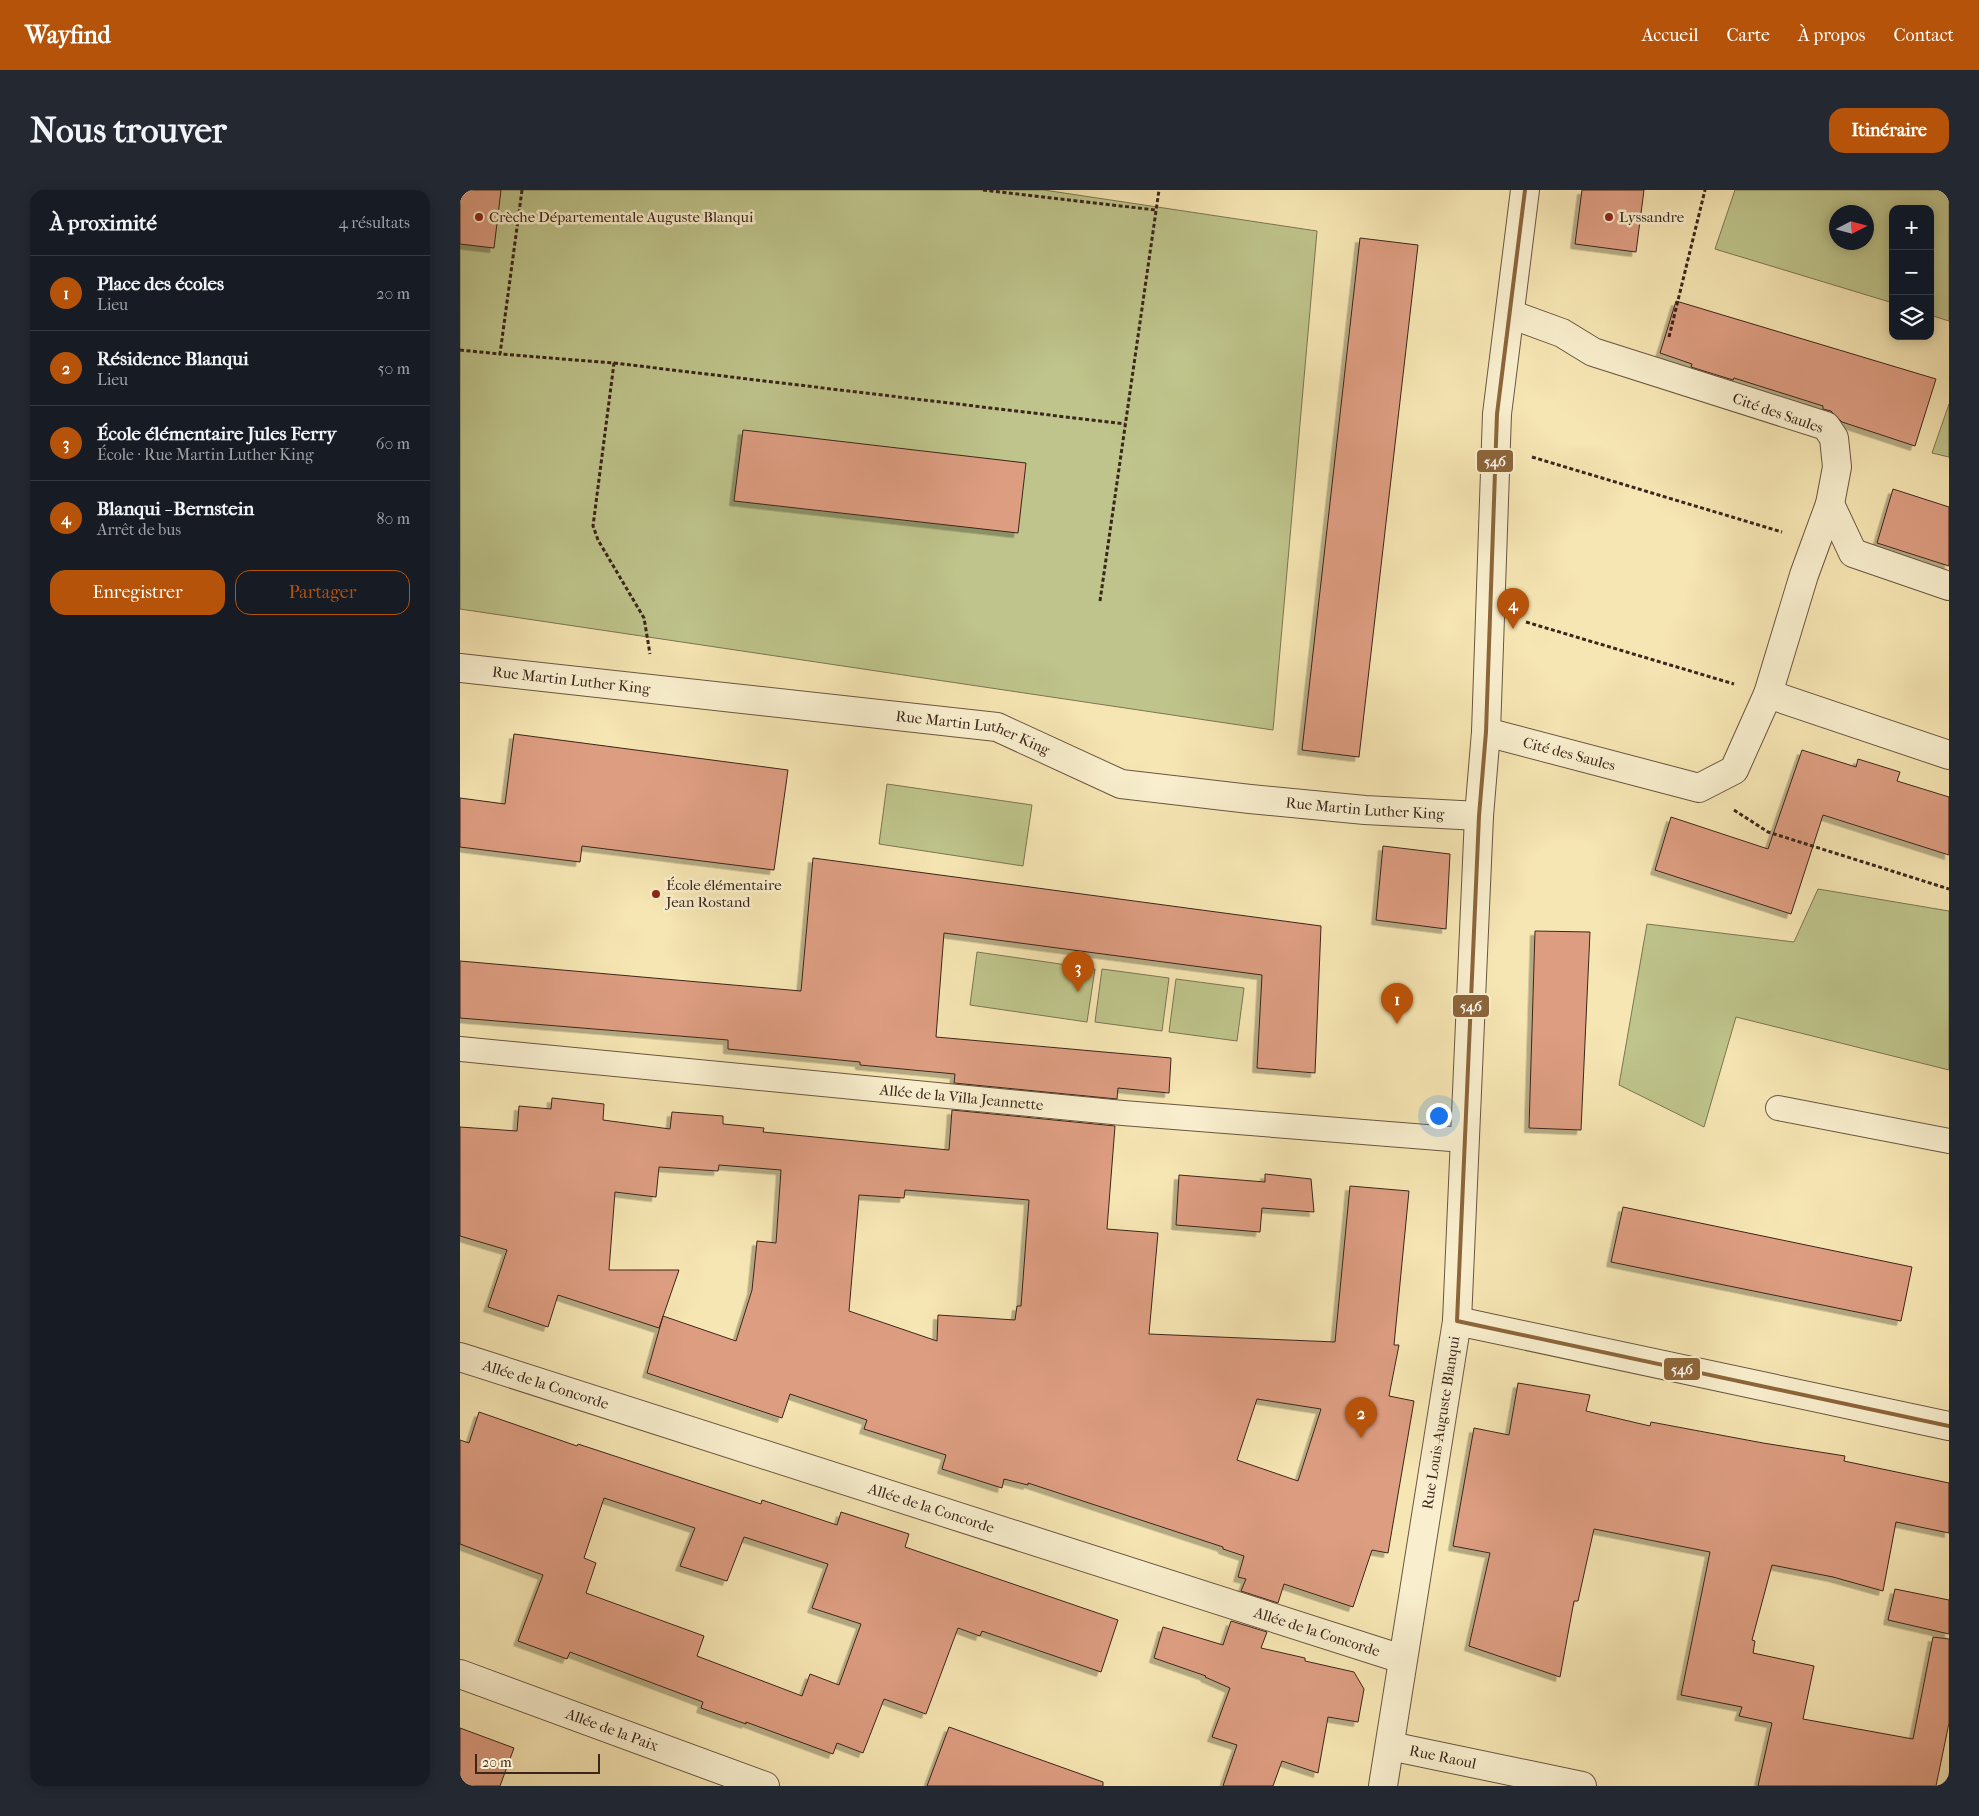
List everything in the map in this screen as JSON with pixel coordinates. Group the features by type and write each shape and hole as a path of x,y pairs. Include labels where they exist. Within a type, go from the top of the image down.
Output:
{"street":[{"name":"Rue Louis-Auguste Blanqui","path":"1383,1786 1457,1321 1478,816 1486,732 1497,414 1525,190"},
{"name":"Cité des Saules","path":"1510,314 1562,333 1593,352 1826,426 1834,438 1837,467 1830,504 1804,575 1768,694"},
{"path":"1830,504 1853,553 1949,586"},
{"name":"Rue Martin Luther King","path":"460,668 998,727 1121,784 1365,810 1478,816"},
{"path":"1699,788 1734,770 1768,694 1949,755"},
{"name":"Cité des Saules","path":"1486,732 1699,788"},
{"path":"1457,1321 1949,1426"},
{"name":"Allée de la Concorde","path":"460,1357 1402,1659"},
{"name":"Allée de la Paix","path":"460,1674 765,1786"},
{"name":"Rue Raoul","path":"1390,1746 1582,1786"}],"lane":[{"name":"Allée de la Villa Jeannette","path":"460,1049 1123,1113 1464,1140"},
{"path":"1778,1108 1949,1141"}],"path":[{"path":"500,354 522,190"},
{"path":"982,190 1156,210"},
{"path":"1100,601 1159,190"},
{"path":"1660,374 1705,190"},
{"path":"460,350 614,364 1125,424"},
{"path":"614,364 593,526 598,540 644,618 657,690"},
{"path":"1496,446 1816,542"},
{"path":"1490,611 1768,694"},
{"path":"1699,788 1768,832 1949,889"}],"green space":[{"path":"460,190 1044,190 1317,231 1273,730 460,609"},
{"path":"1735,190 1949,190 1949,321 1934,316 1934,205 1889,205 1889,302 1715,249"},
{"path":"1949,404 1949,457 1932,453"},
{"path":"887,784 1032,805 1023,866 879,844"},
{"path":"1818,889 1949,911 1949,1070 1736,1017 1704,1127 1619,1085 1647,924 1794,942"},
{"path":"977,952 1095,969 1087,1022 970,1005"},
{"path":"1102,969 1169,978 1162,1031 1095,1022"},
{"path":"1176,979 1244,988 1237,1041 1169,1032"}],"building":[{"name":"Crèche Départementale Auguste Blanqui","path":"460,190 501,190 494,248 460,244"},
{"name":"Lyssandre","path":"1582,190 1644,190 1636,252 1575,244"},
{"path":"1360,238 1418,245 1359,757 1302,750"},
{"path":"1676,301 1936,379 1915,446 1842,422 1831,411 1823,409 1823,406 1734,378 1733,380 1691,367 1692,364 1660,353"},
{"path":"743,430 1026,463 1018,533 734,501"},
{"path":"1893,489 1949,507 1949,566 1877,543"},
{"path":"514,734 788,770 774,870 582,846 580,862 460,847 460,798 505,804"},
{"path":"1802,750 1856,767 1858,759 1900,772 1897,781 1949,797 1949,855 1823,815 1791,914 1655,870 1671,817 1768,849"},
{"path":"1383,846 1450,854 1446,929 1376,920"},
{"path":"813,858 1321,926 1315,1073 1257,1068 1262,975 944,933 936,1037 1171,1058 1169,1093 1118,1088 1117,1099 954,1083 955,1074 860,1065 860,1062 728,1049 728,1040 460,1018 460,961 801,991"},
{"path":"1535,931 1590,932 1581,1130 1529,1128"},
{"path":"552,1098 604,1104 603,1120 670,1129 672,1112 723,1116 723,1124 764,1128 763,1132 949,1150 952,1110 1115,1126 1107,1229 1158,1233 1149,1334 1335,1342 1350,1186 1409,1191 1394,1345 1399,1345 1389,1396 1414,1401 1388,1553 1372,1550 1353,1607 1284,1584 1278,1603 1241,1591 1246,1579 1238,1577 1244,1556 1223,1549 1223,1547 1028,1483 1028,1485 1004,1479 1002,1488 942,1469 946,1455 864,1429 867,1420 790,1394 782,1418 647,1373 662,1318 659,1328 558,1295 548,1327 488,1307 507,1250 460,1236 460,1127 517,1131 519,1106 551,1109","holes":["719,1165 781,1170 776,1243 757,1241 752,1290 736,1341 663,1316 679,1270 609,1270 615,1192 656,1197 659,1167 718,1171","905,1190 1029,1200 1021,1306 1017,1306 1015,1320 938,1315 937,1341 849,1311 859,1195 904,1198","1257,1399 1321,1409 1298,1481 1237,1460"]},
{"path":"1265,1174 1311,1179 1314,1212 1262,1208 1260,1232 1176,1225 1179,1175 1265,1182"},
{"path":"1623,1207 1912,1267 1901,1321 1611,1262"},
{"path":"1518,1383 1590,1395 1586,1411 1650,1426 1651,1422 1845,1456 1844,1461 1949,1483 1949,1533 1896,1522 1883,1591 1833,1577 1772,1565 1752,1640 1755,1641 1753,1653 1814,1666 1803,1719 1913,1739 1933,1637 1949,1639 1949,1723 1936,1786 1758,1786 1772,1723 1739,1716 1742,1707 1681,1695 1710,1552 1594,1529 1578,1601 1574,1601 1560,1677 1469,1646 1490,1553 1453,1546 1474,1428 1509,1435"},
{"path":"479,1412 577,1446 578,1444 761,1504 762,1500 837,1525 841,1512 909,1534 905,1547 1118,1620 1101,1672 982,1631 980,1636 958,1628 926,1714 884,1699 863,1753 837,1743 833,1754 746,1722 746,1724 701,1708 703,1702 570,1652 567,1659 518,1641 543,1575 460,1544 460,1440 469,1443","holes":["604,1498 695,1528 680,1566 727,1581 744,1537 828,1564 812,1608 861,1624 839,1685 810,1674 802,1696 697,1656 704,1636 586,1593 596,1563 584,1558"]},
{"path":"1895,1589 1949,1600 1949,1634 1888,1620"},
{"path":"1231,1621 1267,1632 1261,1648 1305,1658 1305,1661 1354,1672 1364,1689 1358,1722 1328,1717 1318,1773 1282,1761 1273,1786 1223,1786 1237,1745 1212,1737 1230,1688 1206,1676 1154,1658 1163,1627 1223,1645"},
{"path":"949,1727 1103,1782 1103,1786 927,1786"},
{"path":"460,1728 514,1748 500,1786 460,1786"}],"transit line":[{"name":"546","path":"1525,190 1497,414 1486,732 1479,816 1457,1321 1949,1426"}],"place":[{"name":"Crèche Départementale Auguste Blanqui","path":"479,217"},
{"name":"Lyssandre","path":"1609,217"},
{"name":"Blanqui - Bernstein","path":"1513,629"},
{"name":"École élémentaire Jean Rostand","path":"656,894"},
{"name":"École élémentaire Jules Ferry","path":"1078,992"},
{"name":"Place des écoles","path":"1397,1024"},
{"name":"Résidence Blanqui","path":"1361,1438"}]}
